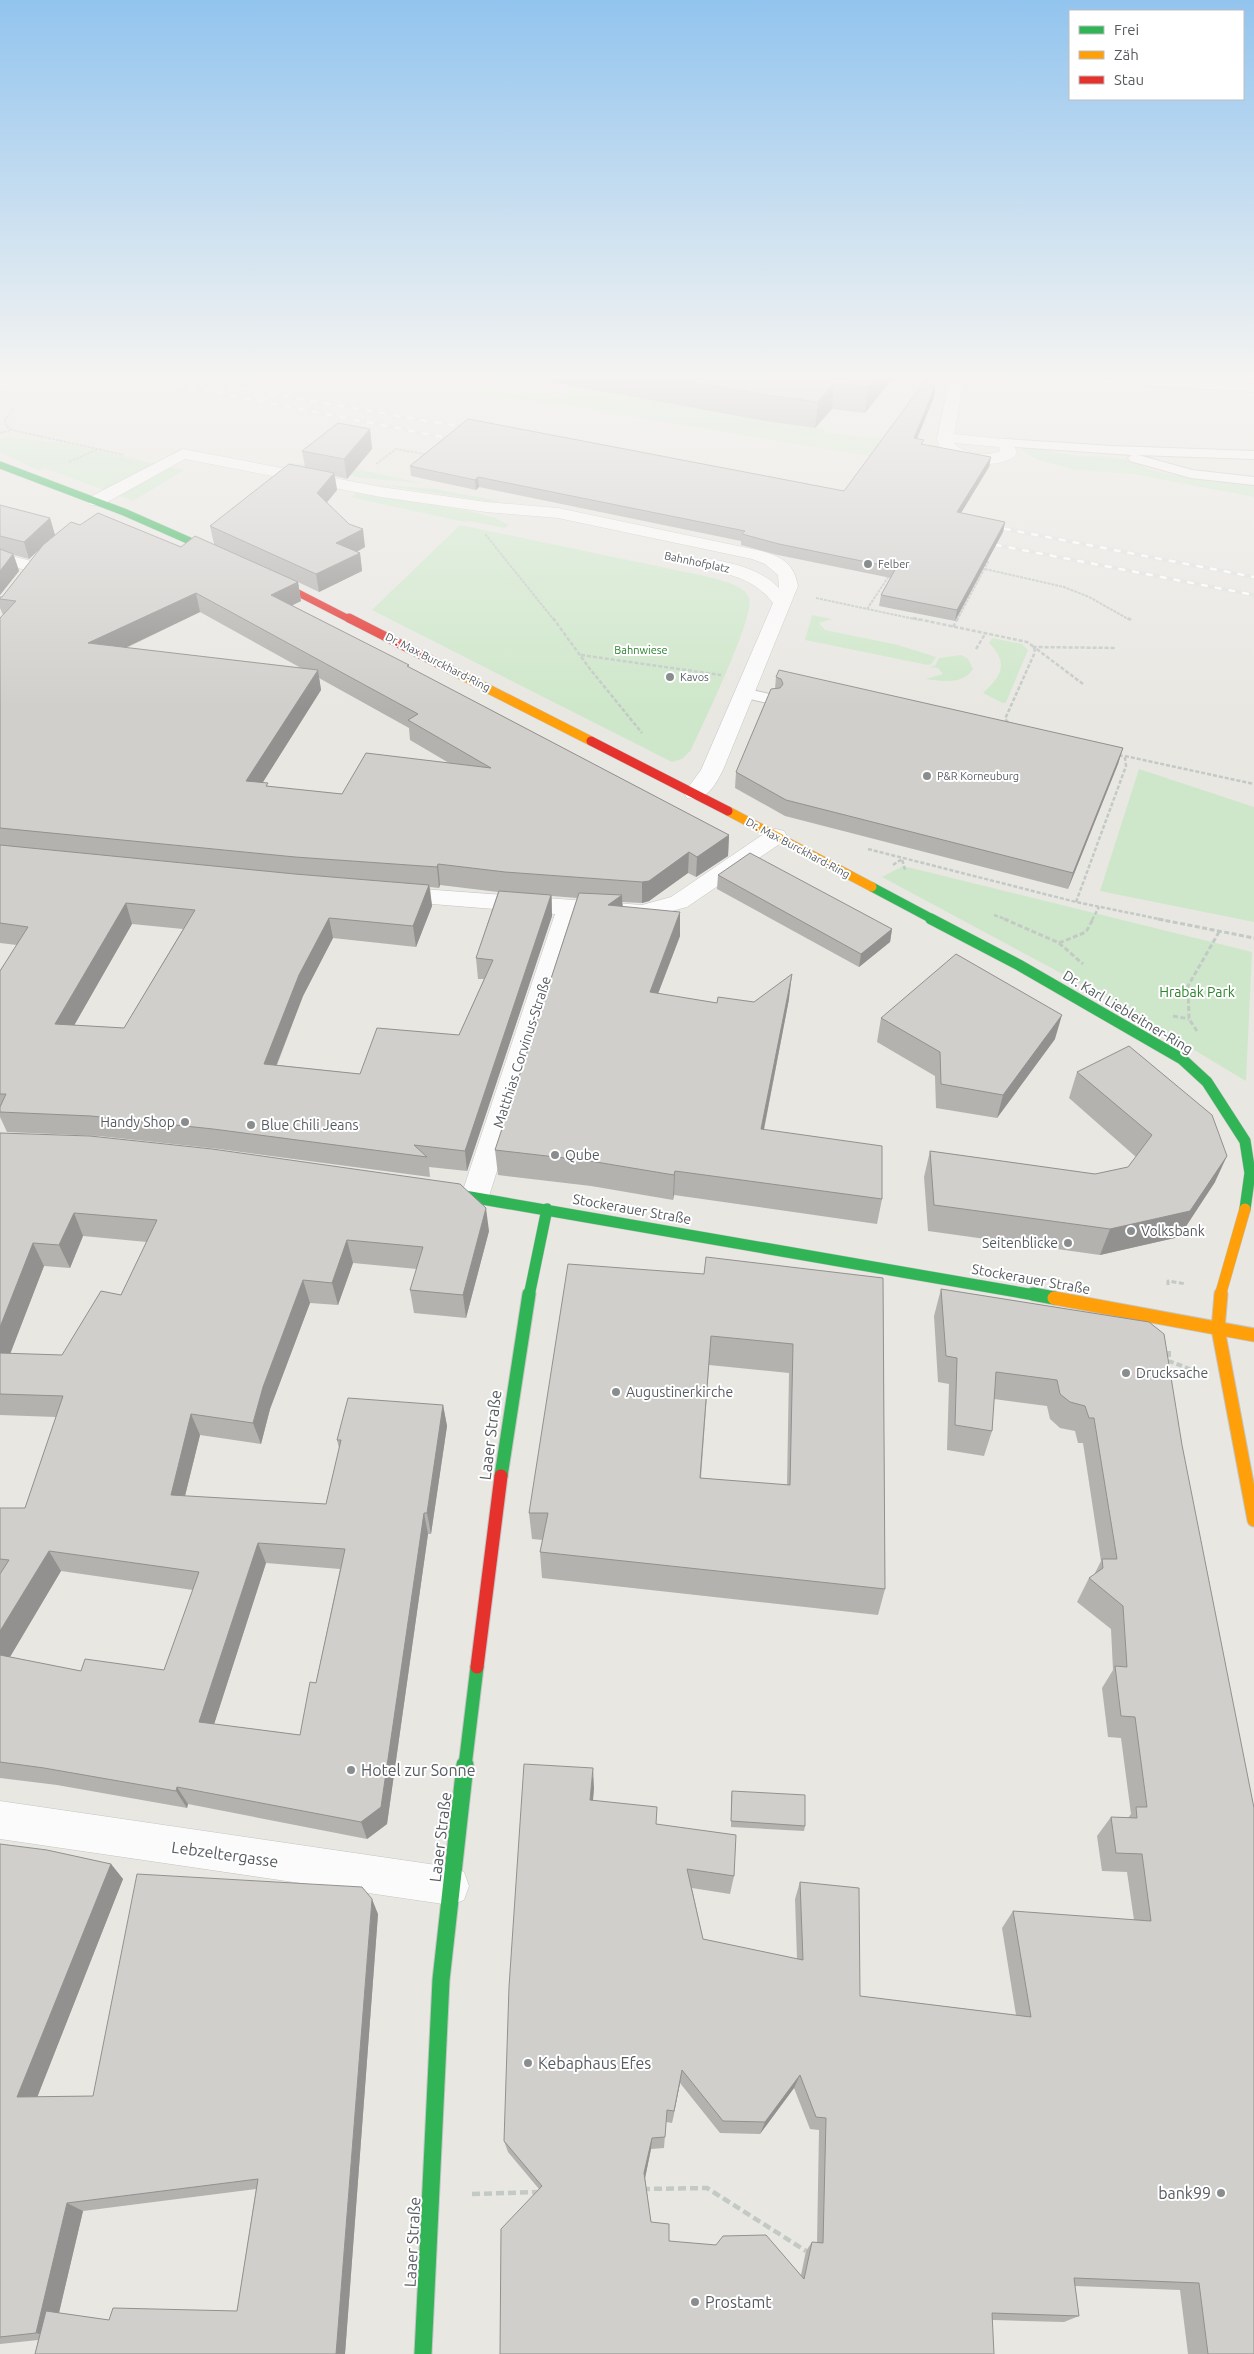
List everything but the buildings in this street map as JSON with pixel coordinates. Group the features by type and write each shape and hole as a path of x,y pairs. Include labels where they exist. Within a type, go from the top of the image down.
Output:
{"street":[{"path":"64,489 114,508 231,560"},
{"name":"Bahnhofplatz","path":"96,501 119,489"},
{"name":"Bahnhofplatz","path":"365,489 486,507 558,513 764,557 778,564 788,573 790,580 784,597 749,574 685,559"},
{"name":"Bahnhofplatz","path":"486,507 544,529"},
{"path":"92,521 114,508"},
{"path":"22,582 33,567 47,554"},
{"path":"0,558 33,567"},
{"name":"Dr. Max Burckhard-Ring","path":"256,572 670,780 865,884"},
{"path":"695,793 705,783 712,770 784,597"},
{"path":"376,893 642,912 679,902 776,836"},
{"name":"Dr. Karl Liebleitner-Ring","path":"865,884 1019,965 1135,1030 1182,1059 1207,1082 1245,1141 1250,1173 1246,1207 1221,1288 1218,1329 1254,1520"},
{"name":"Matthias Corvinus-Straße","path":"475,1196 569,908"},
{"name":"Stockerauer Straße","path":"427,1189 1144,1313 1254,1335"},
{"name":"Laaer Straße","path":"423,2354 441,1980 450,1886 514,1371 532,1272 547,1209"},
{"name":"Lebzeltergasse","path":"0,1820 450,1886"}],"lane":[{"path":"746,686 772,699"}],"path":[{"path":"483,532 553,618 654,748 670,780"},
{"path":"953,627 988,562 980,560"},
{"path":"867,608 893,569"},
{"path":"985,569 1064,586 1132,620"},
{"path":"784,597 867,608 1027,642 1082,684"},
{"path":"976,649 985,634"},
{"path":"1034,647 1116,648"},
{"path":"1015,727 1005,719 1035,652 1034,647"},
{"path":"580,655 746,686"},
{"path":"1114,752 1124,756 1254,784"},
{"path":"1076,902 1126,766 1127,760 1124,756"},
{"path":"867,848 902,859 1076,902 1254,938"},
{"path":"1059,943 1086,932 1099,907"},
{"path":"1201,1039 1189,1019 1188,986 1219,932"},
{"path":"638,2189 707,2188 806,2251"},
{"path":"430,2194 549,2192"}],"green space":[{"path":"101,489 153,489 133,501"},
{"path":"406,489 435,489 500,501 492,502"},
{"path":"1211,489 1254,489 1254,497"},
{"path":"357,493 469,511 495,518 509,525 505,528 469,521 465,522 350,497"},
{"name":"Bahnwiese","path":"460,525 714,578 734,585 747,594 749,609 736,648 691,750 682,759 672,762 372,610"},
{"path":"812,615 832,619 819,623 825,630 898,645 936,657 928,665 805,640"},
{"path":"992,638 1022,644 1028,650 1006,702 1003,703 983,693 995,681 1001,669 999,657 989,643"},
{"path":"961,655 968,659 973,669 964,678 952,681 926,679 943,674 938,668 929,667 935,666 939,658"},
{"path":"1139,769 1254,807 1254,922 1100,891"},
{"name":"Hrabak Park","path":"903,866 1252,952 1246,1081 1111,1000 882,877"}],"railway":[{"path":"990,526 1254,577"},
{"path":"981,542 1254,595"}],"traffic: fast":[{"path":"63,489 124,512 224,556"},
{"path":"872,887 1019,965 1182,1059 1207,1082 1245,1141 1250,1173 1245,1209"},
{"path":"436,1191 1054,1298"},
{"path":"501,1476 520,1342 532,1275 547,1209"},
{"path":"423,2354 441,1980 450,1886 477,1667"}],"traffic: slow":[{"path":"451,670 591,741"},
{"path":"728,811 872,887"},
{"path":"1245,1209 1221,1288 1218,1329 1254,1520"},
{"path":"1054,1298 1254,1335"}],"traffic: jam":[{"path":"267,577 451,670"},
{"path":"591,741 728,811"},
{"path":"477,1667 501,1476"}],"place":[{"name":"Felber","path":"868,564"},
{"name":"Kavos","path":"670,677"},
{"name":"P&R Korneuburg","path":"927,776"},
{"name":"Handy Shop","path":"185,1122"},
{"name":"Blue Chili Jeans","path":"251,1125"},
{"name":"Qube","path":"555,1155"},
{"name":"Volksbank","path":"1131,1231"},
{"name":"Seitenblicke","path":"1068,1243"},
{"name":"Drucksache","path":"1126,1373"},
{"name":"Augustinerkirche","path":"616,1392"},
{"name":"Hotel zur Sonne","path":"351,1770"},
{"name":"Kebaphaus Efes","path":"528,2063"},
{"name":"bank99","path":"1221,2193"},
{"name":"Prostamt","path":"695,2302"}]}
